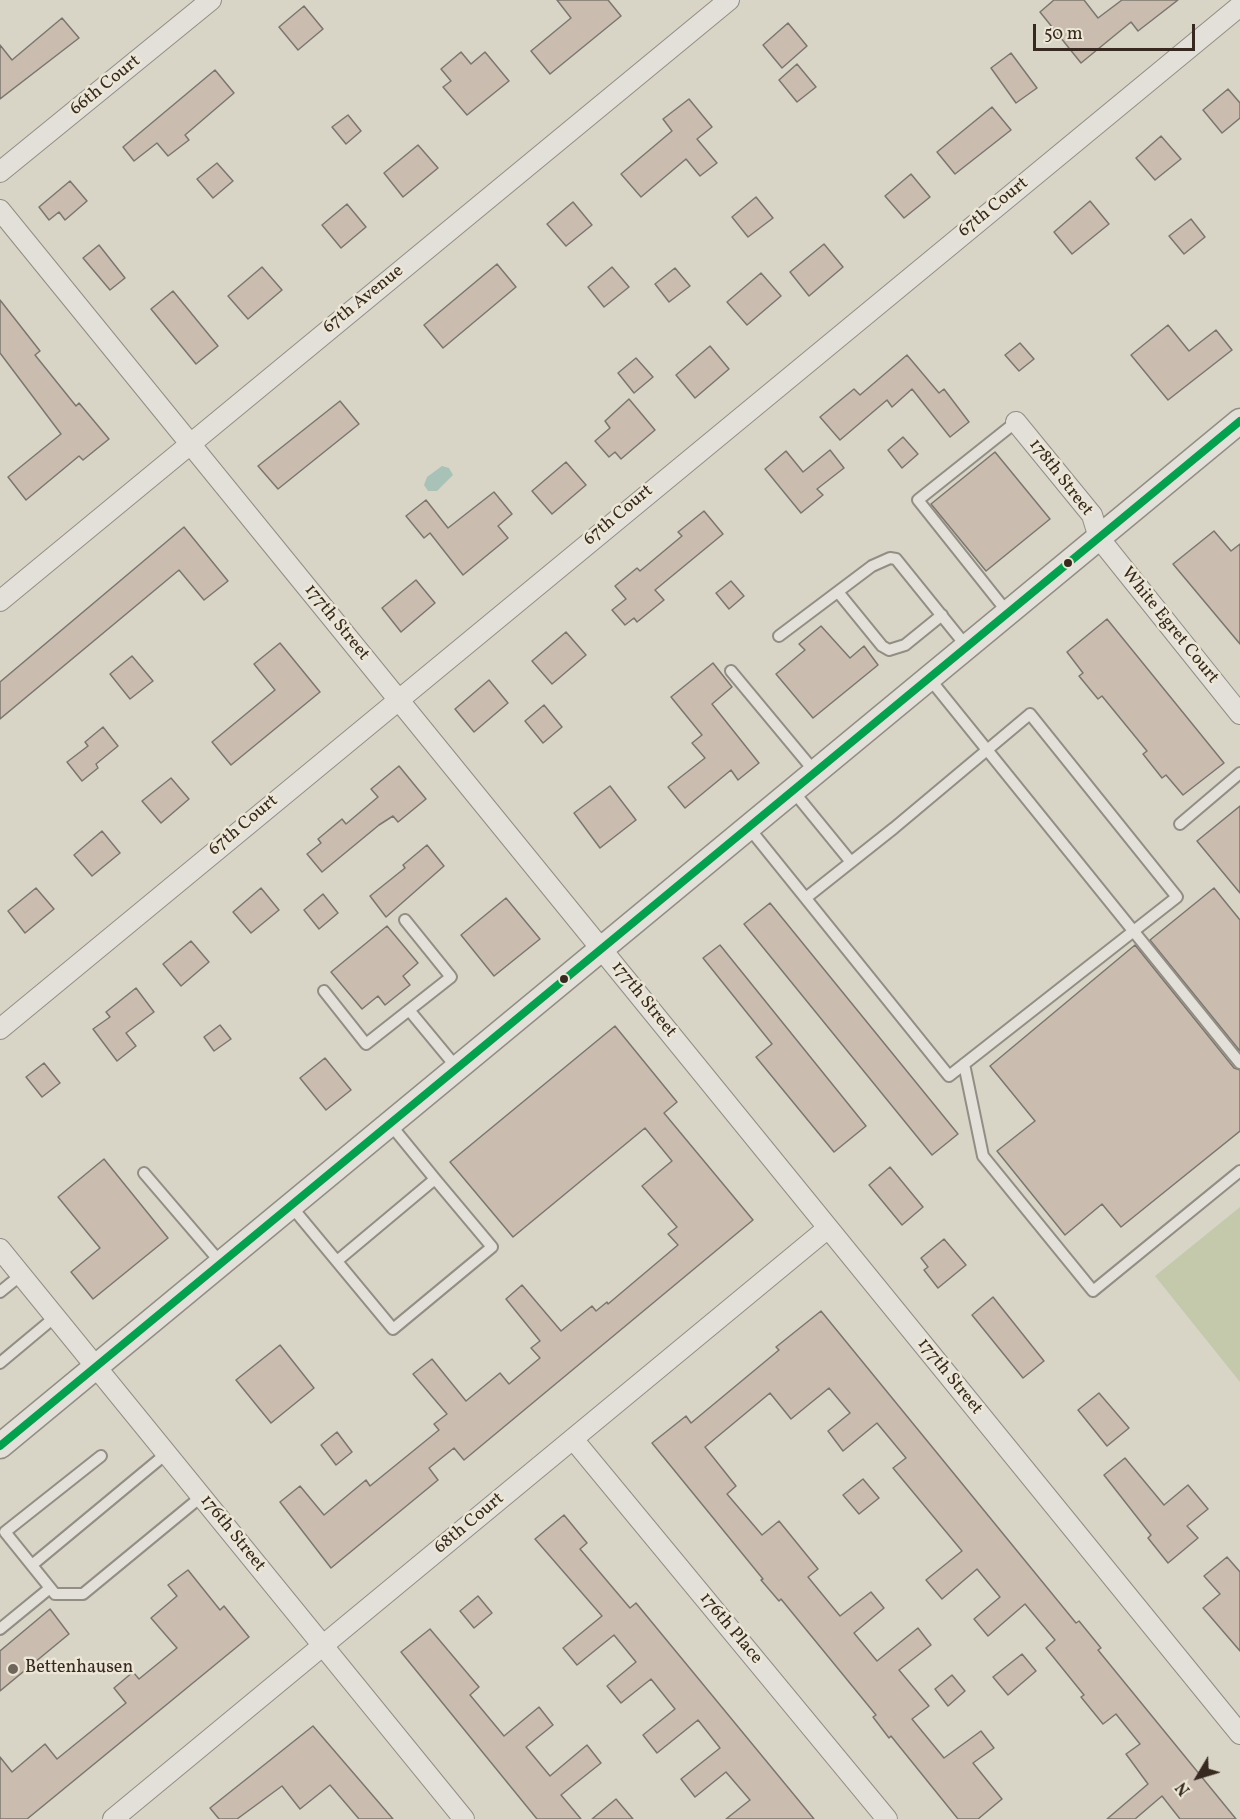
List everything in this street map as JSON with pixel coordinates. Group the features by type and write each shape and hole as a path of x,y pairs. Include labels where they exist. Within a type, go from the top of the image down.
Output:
{"street":[{"name":"66th Court","path":"0,172 211,0"},
{"name":"67th Avenue","path":"0,601 729,0"},
{"name":"67th Court","path":"0,1029 1240,6"},
{"name":"177th Street","path":"0,210 1240,1734"},
{"name":"178th Street","path":"1016,422 1092,515 1099,538"},
{"path":"0,1446 1240,422"},
{"name":"White Egret Court","path":"1099,538 1240,714"},
{"name":"68th Court","path":"113,1819 828,1228"},
{"name":"176th Street","path":"0,1249 464,1819"},
{"name":"176th Place","path":"573,1439 887,1819"}],"lane":[{"path":"1008,614 918,500 1016,422"},
{"path":"779,636 872,566 890,558 896,559 967,647"},
{"path":"838,592 882,646 889,650 897,650 942,615"},
{"path":"731,671 815,772"},
{"path":"929,678 1240,1063"},
{"path":"748,828 807,897 949,1076 1177,897 1030,714 807,897"},
{"path":"1180,824 1240,774"},
{"path":"793,791 851,862"},
{"path":"324,991 366,1044 451,977 405,920"},
{"path":"409,1010 457,1068"},
{"path":"964,1064 983,1156 1093,1291 1240,1171"},
{"path":"291,1206 393,1329 492,1247 390,1124"},
{"path":"144,1173 221,1264"},
{"path":"337,1261 435,1179"},
{"path":"0,1292 21,1275"},
{"path":"0,1363 56,1317"},
{"path":"32,1565 166,1453"},
{"path":"101,1456 5,1532 55,1594 83,1594 202,1496"},
{"path":"0,1629 50,1588"}],"shaded area":[{"path":"442,466 449,468 453,475 437,491 428,491 424,485 427,477"},
{"path":"1240,1207 1240,1382 1155,1276"}],"building":[{"path":"557,0 608,0 621,16 550,74 531,51 571,18"},
{"path":"1054,0 1084,0 1098,18 1122,0 1178,0 1138,31 1131,22 1081,63 1040,12"},
{"path":"304,6 323,29 298,50 279,27"},
{"path":"62,18 79,38 0,99 0,45 12,60"},
{"path":"788,23 807,46 782,68 763,45"},
{"path":"461,52 471,64 485,52 509,81 467,115 443,87 451,81 441,69"},
{"path":"1011,53 1037,88 1016,103 991,68"},
{"path":"797,64 816,87 797,102 779,80"},
{"path":"215,70 234,93 185,135 189,140 168,156 157,143 134,161 123,147"},
{"path":"1228,89 1240,103 1240,118 1222,133 1203,110"},
{"path":"689,99 712,127 697,139 717,163 700,176 686,159 641,197 621,174 672,131 663,119"},
{"path":"992,107 1011,130 955,174 937,152"},
{"path":"348,115 361,131 346,144 332,127"},
{"path":"1161,136 1181,159 1155,180 1136,158"},
{"path":"418,145 438,168 403,197 384,173"},
{"path":"217,163 233,181 213,198 197,179"},
{"path":"911,174 930,197 904,218 885,196"},
{"path":"70,181 87,201 65,220 59,212 49,220 39,207"},
{"path":"756,197 773,218 748,237 732,217"},
{"path":"1090,201 1109,224 1072,254 1054,232"},
{"path":"573,202 592,225 566,246 547,224"},
{"path":"347,204 366,227 341,248 322,225"},
{"path":"1191,219 1205,237 1184,254 1169,236"},
{"path":"824,244 843,267 809,296 790,272"},
{"path":"99,245 125,278 110,290 83,258"},
{"path":"497,264 516,287 443,348 424,325"},
{"path":"262,267 282,290 248,319 228,296"},
{"path":"612,267 629,287 604,307 588,287"},
{"path":"675,268 690,286 669,302 655,284"},
{"path":"761,273 781,296 747,325 727,302"},
{"path":"173,291 218,346 196,364 151,309"},
{"path":"0,300 40,351 35,355 76,406 79,403 109,439 83,460 79,456 26,500 8,477 61,434 0,353"},
{"path":"1168,325 1189,351 1216,330 1232,350 1168,400 1131,355"},
{"path":"1020,343 1034,359 1019,371 1005,355"},
{"path":"710,346 729,369 695,398 676,375"},
{"path":"907,355 939,393 944,389 969,422 950,437 912,389 892,407 887,400 840,440 820,417 854,389 860,395"},
{"path":"636,358 653,377 634,393 618,373"},
{"path":"629,399 655,430 621,459 615,452 609,457 595,441 610,428 605,421"},
{"path":"340,401 359,424 278,489 258,466"},
{"path":"903,437 918,454 902,468 888,450"},
{"path":"830,450 844,468 817,489 823,495 801,513 765,469 786,451 803,472"},
{"path":"995,452 1050,519 986,571 931,504"},
{"path":"566,462 586,485 552,514 532,491"},
{"path":"494,492 512,514 498,526 508,538 463,575 430,533 424,538 406,516 426,500 448,528"},
{"path":"704,511 723,534 655,590 664,600 637,622 634,618 625,625 612,610 626,599 615,586 637,568 640,571 682,536 678,532"},
{"path":"184,527 228,581 204,600 179,570 0,719 0,682"},
{"path":"1214,531 1231,551 1240,544 1240,644 1173,564"},
{"path":"416,580 435,603 401,632 382,608"},
{"path":"731,581 744,596 729,609 716,593"},
{"path":"1107,619 1224,763 1183,795 1166,775 1162,778 1143,754 1147,751 1102,696 1098,699 1079,676 1083,673 1067,652"},
{"path":"821,626 850,658 864,646 878,665 813,718 776,674 805,650 799,644"},
{"path":"566,632 586,655 552,684 532,661"},
{"path":"280,643 320,692 231,765 212,742 275,690 254,664"},
{"path":"132,656 153,681 130,699 110,674"},
{"path":"713,663 732,687 712,704 759,763 738,780 731,770 685,808 668,787 705,758 692,743 702,735 671,697"},
{"path":"489,680 508,703 474,732 455,709"},
{"path":"544,705 562,727 543,743 525,721"},
{"path":"103,727 118,746 96,764 98,768 82,781 67,762 88,746 85,742"},
{"path":"399,766 426,799 398,822 393,816 379,825 322,872 307,854 321,843 318,839 342,819 346,824 378,797 371,789"},
{"path":"171,778 189,799 161,823 142,801"},
{"path":"610,786 636,820 600,848 574,813"},
{"path":"1240,806 1240,893 1197,841"},
{"path":"102,831 120,853 92,876 74,855"},
{"path":"427,845 444,866 386,917 370,896 405,868 403,865"},
{"path":"36,888 54,909 25,933 8,911"},
{"path":"261,888 279,910 251,933 233,912"},
{"path":"1214,888 1240,920 1240,1051 1150,940"},
{"path":"323,894 338,913 319,929 304,910"},
{"path":"506,898 540,939 494,976 461,935"},
{"path":"770,903 958,1134 932,1155 744,924"},
{"path":"387,926 418,963 403,976 410,985 385,1005 378,996 362,1009 331,972"},
{"path":"191,941 209,962 181,986 163,964"},
{"path":"720,945 866,1126 834,1152 756,1057 772,1044 703,958"},
{"path":"1135,945 1234,1068 1240,1070 1240,1131 1121,1227 1102,1204 1065,1235 997,1151 1035,1121 990,1066"},
{"path":"136,988 154,1012 126,1033 136,1046 117,1061 93,1029 110,1017 106,1012"},
{"path":"220,1025 231,1039 214,1051 204,1037"},
{"path":"615,1026 677,1102 664,1113 753,1220 464,1460 454,1448 429,1468 438,1480 331,1568 280,1502 300,1486 324,1515 366,1480 370,1486 439,1430 434,1424 447,1414 413,1374 432,1359 466,1401 500,1373 509,1384 540,1358 531,1348 540,1341 506,1299 522,1285 561,1331 592,1306 596,1311 607,1302 608,1304 678,1245 668,1234 677,1227 642,1186 672,1161 645,1128 513,1237 450,1162"},
{"path":"325,1058 351,1090 326,1110 300,1078"},
{"path":"44,1063 60,1083 42,1097 26,1077"},
{"path":"104,1159 168,1238 93,1299 71,1272 100,1248 58,1197"},
{"path":"890,1167 923,1207 902,1225 869,1185"},
{"path":"944,1239 966,1265 938,1288 924,1270 928,1267 921,1258"},
{"path":"993,1297 1044,1361 1023,1378 972,1315"},
{"path":"821,1311 1076,1623 1079,1621 1101,1648 1098,1650 1236,1819 1180,1819 1162,1796 1135,1819 1107,1819 1148,1784 1126,1754 1140,1744 1116,1714 1103,1724 1081,1697 1084,1695 1046,1648 1055,1640 1025,1604 988,1636 974,1619 1000,1597 977,1569 942,1599 926,1580 962,1551 893,1468 906,1458 877,1423 843,1451 828,1431 850,1413 829,1388 791,1419 770,1393 705,1447 736,1486 727,1494 762,1535 779,1521 818,1569 808,1577 840,1616 871,1592 884,1608 854,1633 877,1661 918,1628 931,1645 899,1670 929,1706 912,1719 944,1758 981,1731 994,1748 973,1763 1002,1799 978,1819 958,1819 891,1736 889,1738 873,1717 876,1715 781,1599 779,1601 761,1580 763,1579 652,1443 686,1416 691,1423 779,1350 776,1347"},
{"path":"280,1345 314,1388 271,1423 236,1380"},
{"path":"1099,1393 1129,1428 1107,1446 1078,1410"},
{"path":"337,1432 352,1452 336,1465 321,1445"},
{"path":"1125,1458 1164,1505 1188,1485 1208,1509 1187,1526 1198,1538 1168,1563 1148,1538 1151,1535 1104,1475"},
{"path":"863,1479 879,1498 859,1514 843,1495"},
{"path":"564,1515 587,1543 580,1549 630,1608 636,1603 814,1819 726,1819 750,1800 726,1772 695,1797 681,1779 720,1748 698,1720 657,1753 643,1735 675,1709 651,1679 621,1703 607,1686 636,1662 614,1635 577,1665 563,1648 602,1616 535,1539"},
{"path":"1227,1557 1240,1572 1240,1651 1203,1608 1220,1594 1204,1576"},
{"path":"188,1570 220,1610 224,1606 249,1637 27,1819 0,1819 0,1757 12,1772 45,1744 57,1759 126,1703 114,1688 133,1672 139,1679 177,1648 151,1618 177,1596 168,1585"},
{"path":"478,1596 492,1613 474,1628 460,1611"},
{"name":"Bettenhausen","path":"50,1609 69,1634 0,1691 0,1651"},
{"path":"430,1629 479,1687 470,1695 504,1736 539,1707 553,1725 526,1747 550,1776 587,1745 601,1763 561,1795 581,1819 537,1819 401,1652"},
{"path":"1022,1654 1036,1671 1008,1695 993,1677"},
{"path":"952,1675 965,1691 948,1706 935,1689"},
{"path":"313,1726 393,1819 359,1819 330,1785 300,1809 282,1786 237,1819 219,1819 210,1808"},
{"path":"616,1799 633,1819 592,1819"}],"transit line":[{"path":"0,1446 1240,421"}],"place":[{"name":"Bettenhausen","path":"13,1669"}]}
